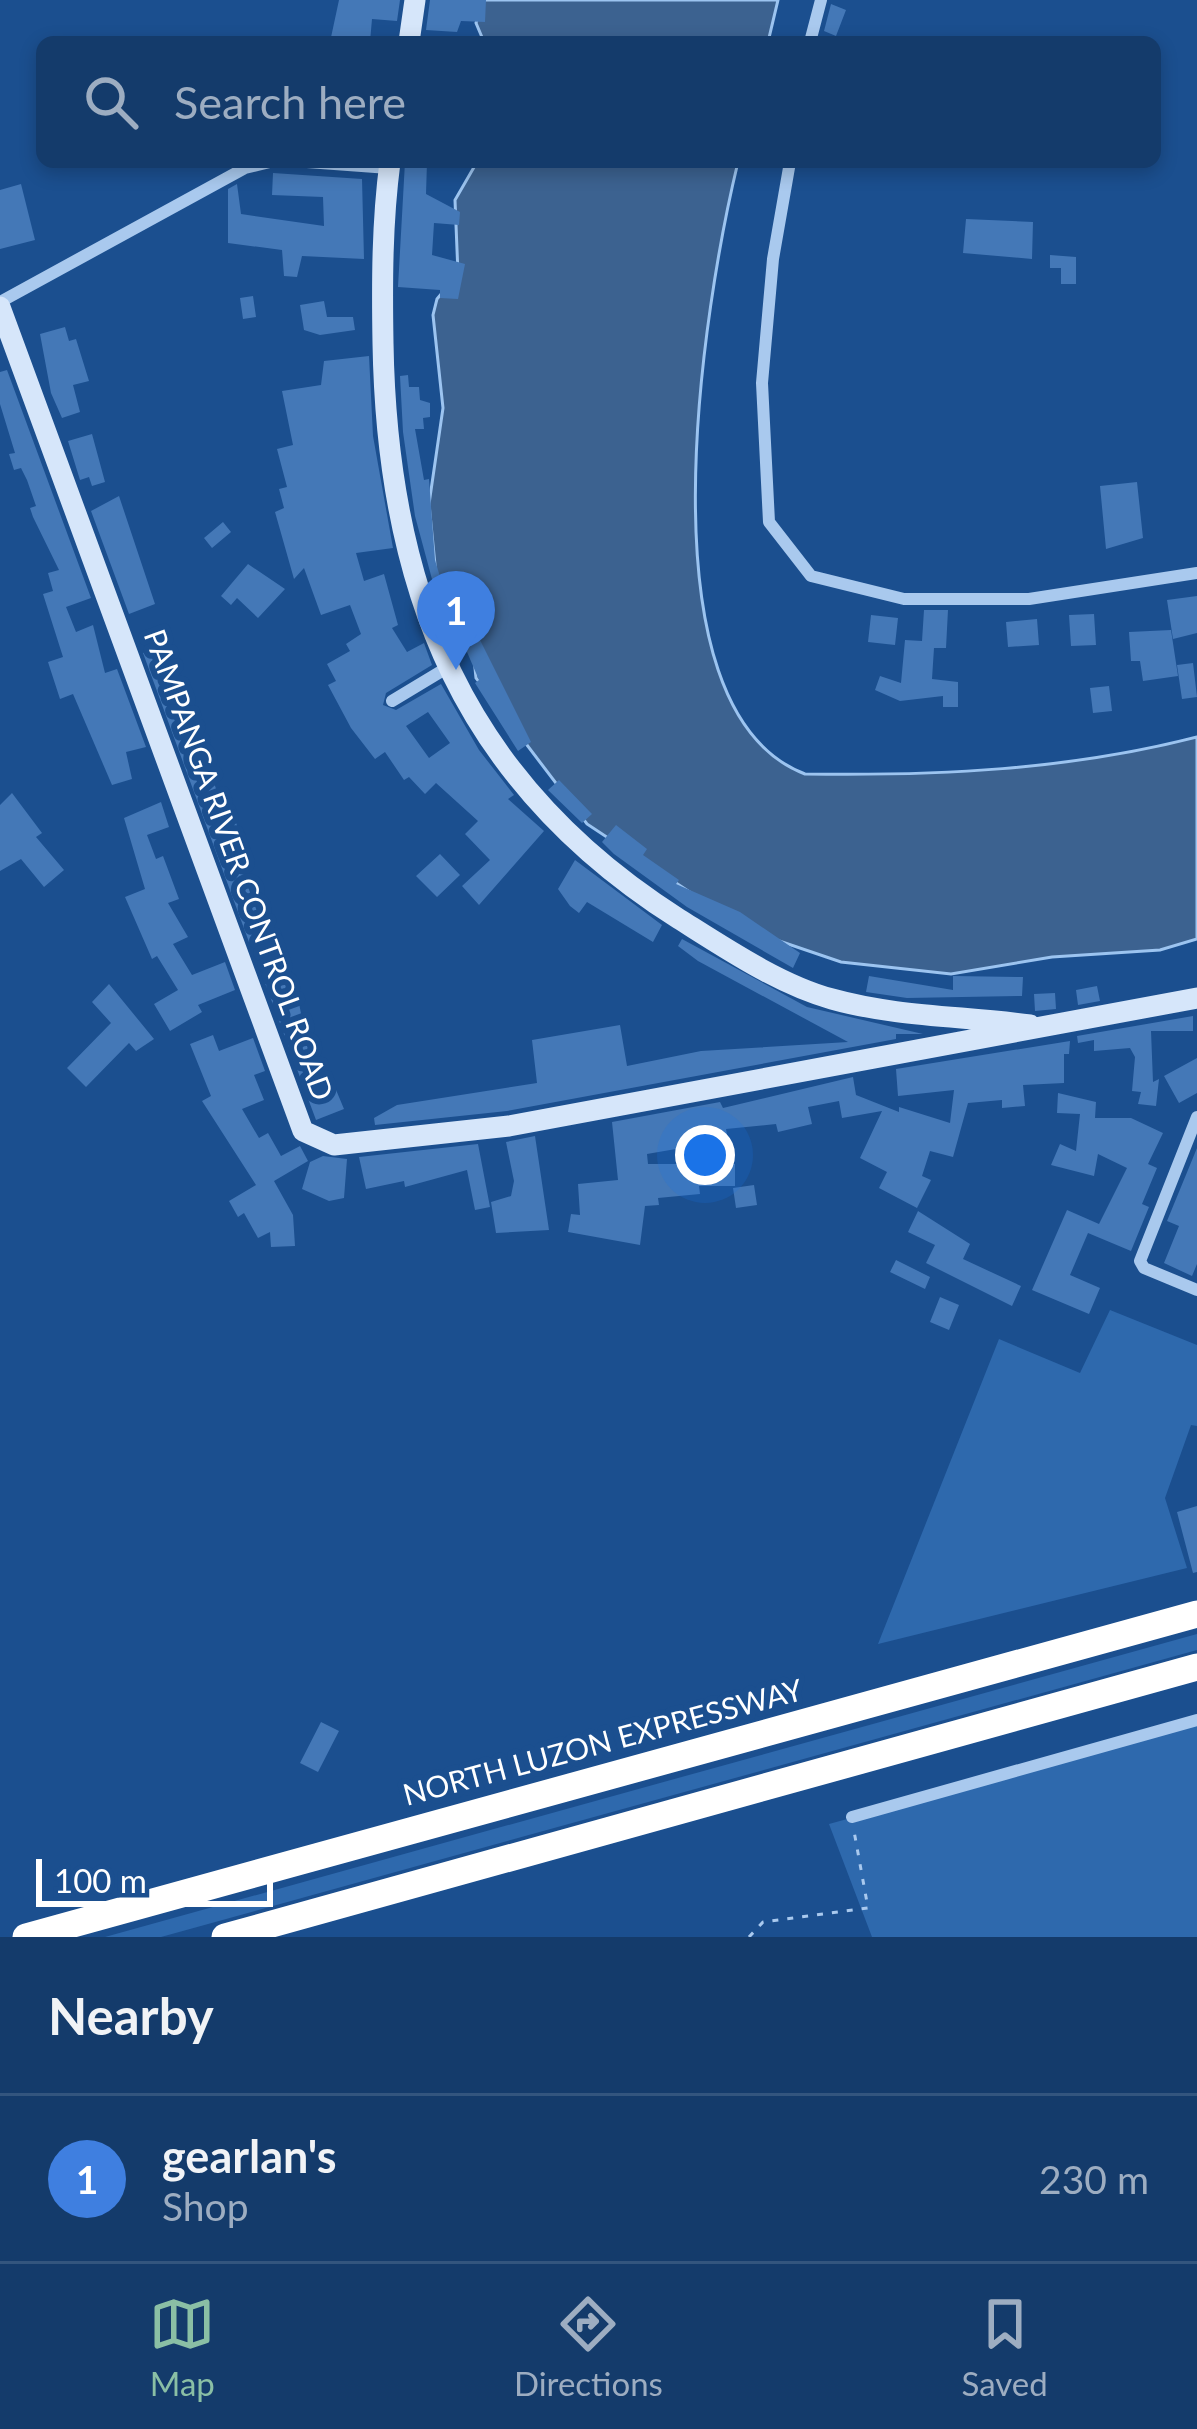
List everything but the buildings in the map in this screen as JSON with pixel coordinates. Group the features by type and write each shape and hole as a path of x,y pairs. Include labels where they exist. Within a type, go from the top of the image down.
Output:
{"highway":[{"name":"NORTH LUZON EXPRESSWAY","path":"26,1937 1197,1614"},
{"path":"224,1937 1197,1667"}],"street":[{"path":"410,36 415,0"},
{"path":"812,36 821,0"},
{"path":"0,305 245,168"},
{"path":"390,168 382,237 384,413 404,548 417,595 467,707 542,810 637,892 695,929 832,999 1049,1028"},
{"path":"789,168 773,259 762,383 769,521 811,576 904,598 1029,599 1197,573"},
{"name":"PAMPANGA RIVER CONTROL ROAD","path":"0,305 303,1131 334,1144 430,1137 1197,998"},
{"path":"392,701 450,666"},
{"path":"1197,1117 1140,1261 1144,1268 1197,1290"},
{"path":"852,1817 1197,1720"}],"path":[{"path":"749,1937 763,1922 868,1908 852,1817"}],"shaded area":[{"path":"483,0 778,0 769,36 481,36 476,23"},
{"path":"474,168 737,168 711,306 695,495 700,588 718,670 752,735 805,774 953,772 1052,764 1197,737 1197,939 1160,950 1052,957 951,974 841,962 747,930 587,824 476,678 472,638 452,584 436,575 429,504 443,408 433,315 437,299 458,274 455,200"},
{"path":"1110,1310 1197,1345 1197,1426 1191,1425 1165,1498 1187,1568 878,1644 999,1339 1080,1373"},
{"path":"1197,1634 1197,1650 161,1937 105,1937"},
{"path":"1197,1723 1197,1937 872,1937 829,1824"}],"place":[{"name":"gearlan's","path":"456,670"}]}
